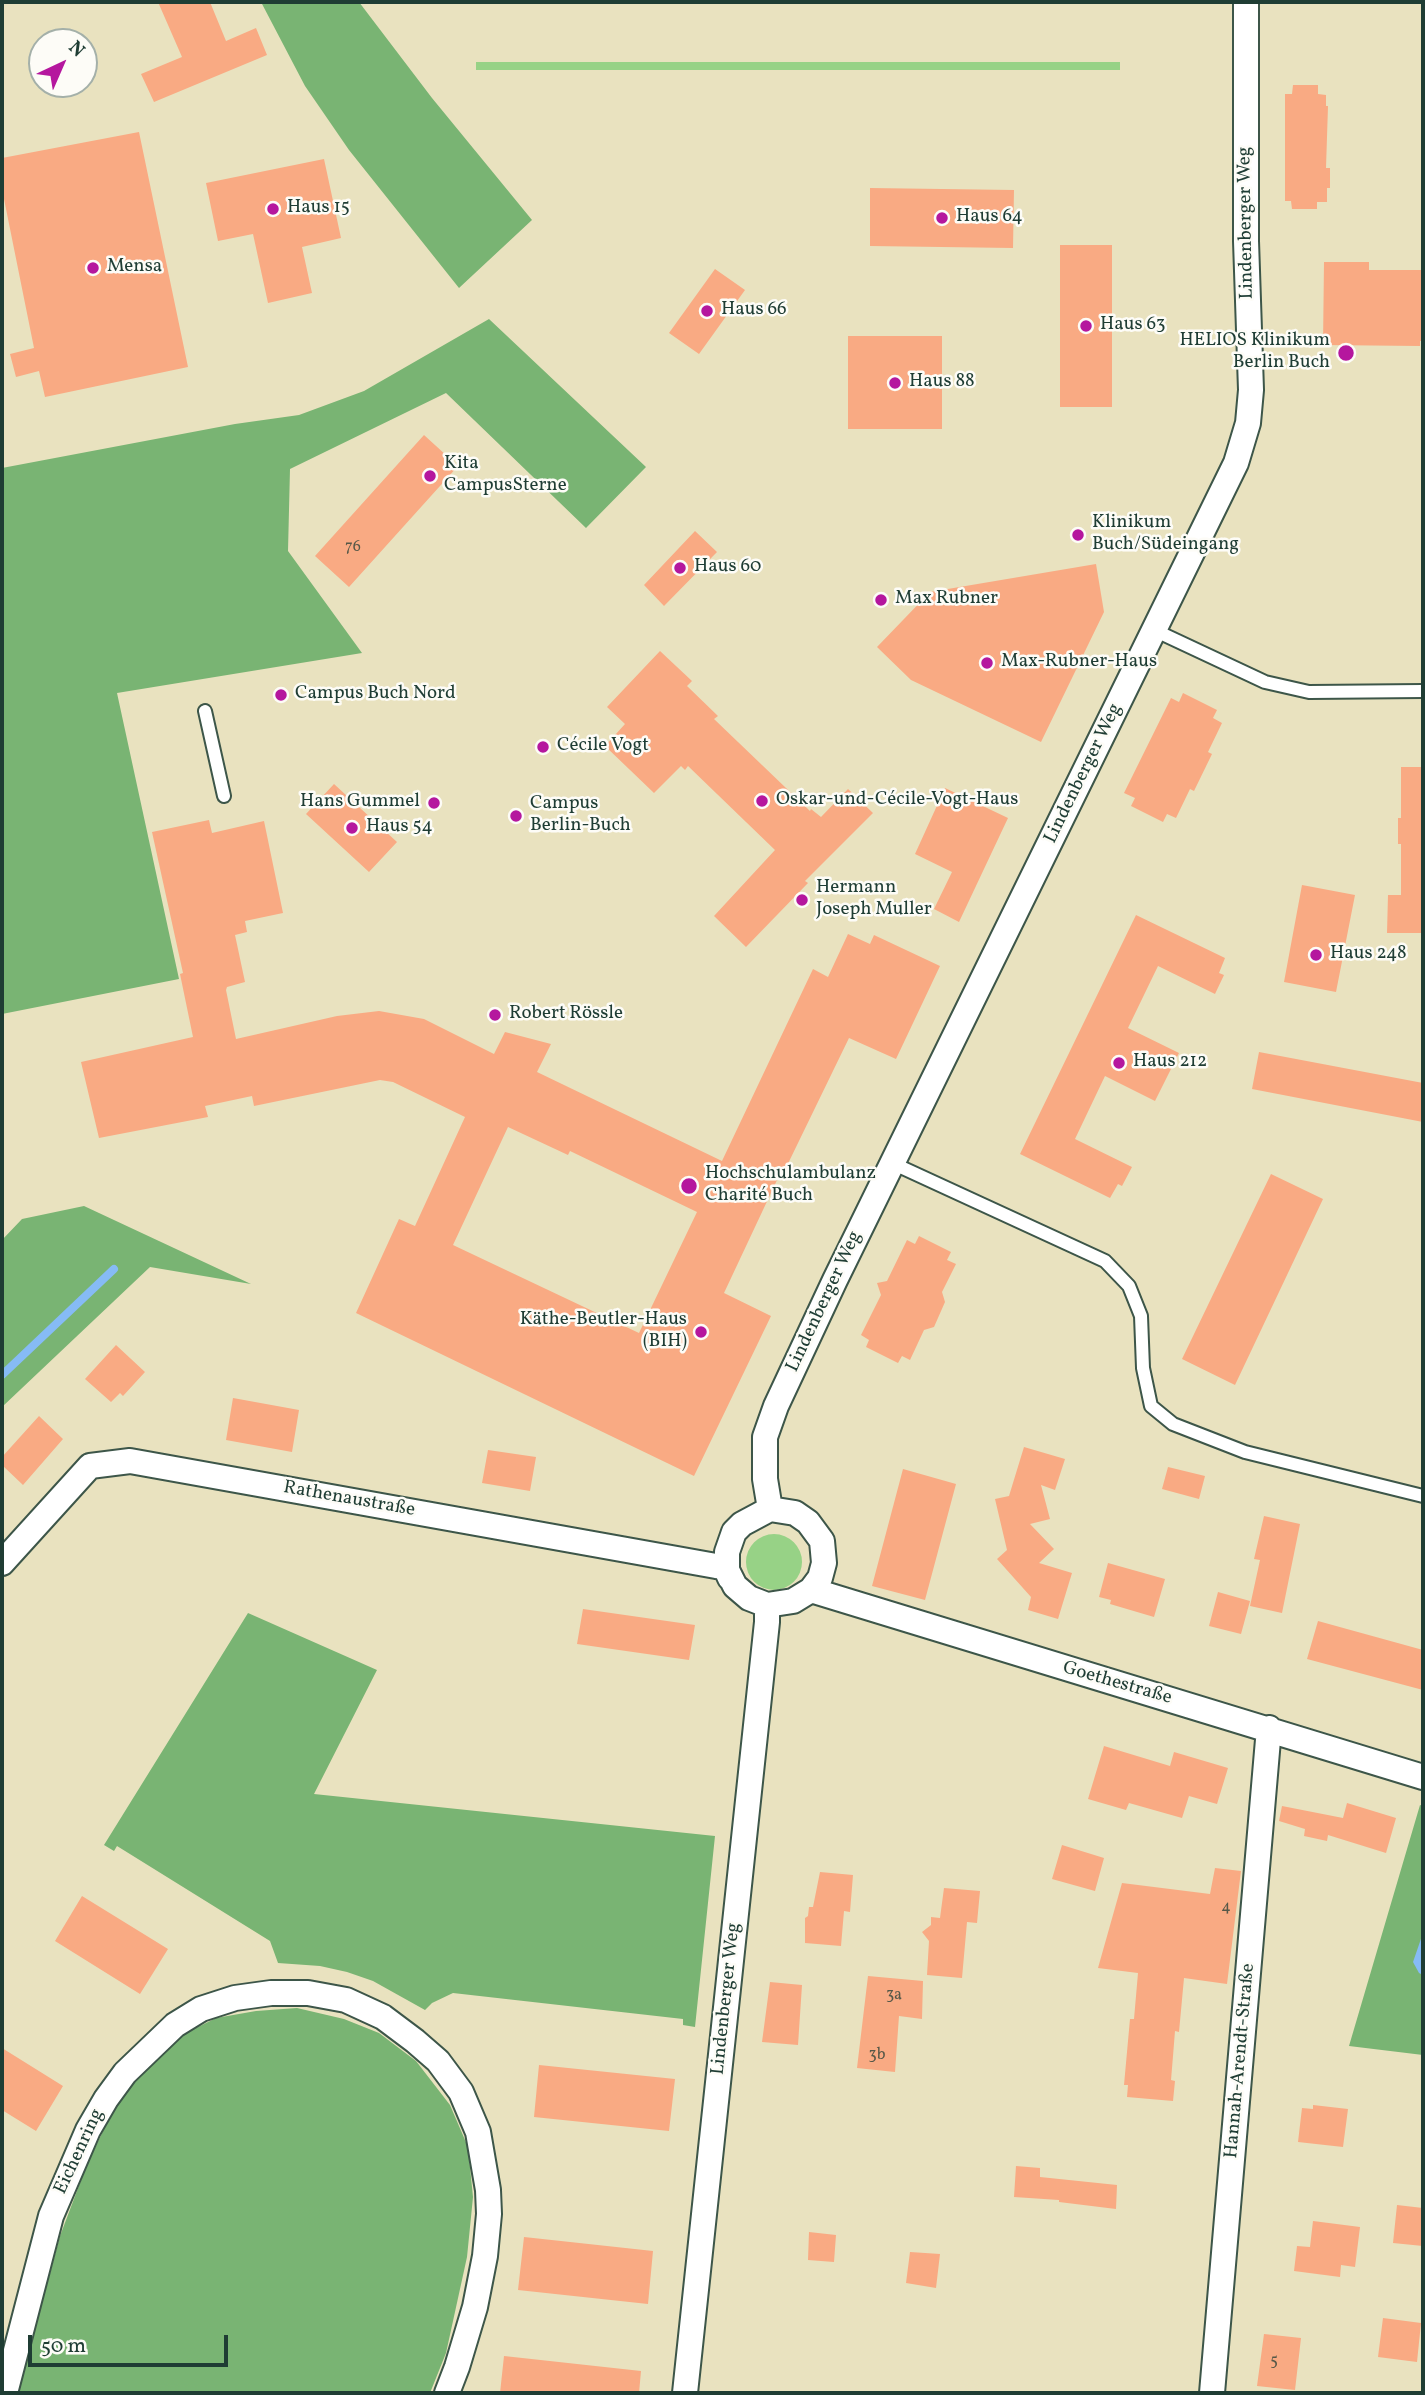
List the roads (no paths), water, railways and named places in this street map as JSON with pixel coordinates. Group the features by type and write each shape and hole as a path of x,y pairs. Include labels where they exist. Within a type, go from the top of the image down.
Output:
{"street":[{"name":"Lindenberger Weg","path":"770,1510 765,1479 765,1437 776,1406 892,1163 1236,463 1248,423 1251,390 1246,241 1246,2"},
{"name":"Rathenaustraße","path":"2,1563 90,1466 130,1461 725,1567 730,1578"},
{"path":"770,1510 795,1513 816,1531 821,1541 824,1563 820,1578 811,1590 793,1601 767,1605 741,1593 727,1570 727,1552 734,1532 742,1524 761,1512 770,1510"},
{"name":"Goethestraße","path":"811,1590 1423,1777"},
{"name":"Lindenberger Weg","path":"685,2393 767,1605"},
{"name":"Hannah-Arendt-Straße","path":"1212,2393 1269,1728"},
{"name":"Eichenring","path":"5,2393 51,2216 88,2130 125,2073 175,2025 201,2010 235,1998 271,1993 308,1993 346,2000 383,2017 415,2041 438,2061 461,2092 478,2132 488,2190 485,2256 475,2307 447,2393"}],"lane":[{"path":"1154,630 1265,682 1309,692 1423,691"},
{"path":"205,711 224,796"},
{"path":"892,1163 1105,1261 1129,1286 1141,1316 1141,1353 1152,1406 1173,1424 1245,1452 1423,1496"}],"water":[{"path":"1423,1933 1423,1975 1413,1962"}],"waterway":[{"path":"2,1375 114,1269"}],"place":[{"name":"Haus 15","path":"273,209"},
{"name":"Haus 64","path":"942,218"},
{"name":"Mensa","path":"93,268"},
{"name":"Haus 66","path":"707,311"},
{"name":"Haus 63","path":"1086,326"},
{"name":"HELIOS Klinikum Berlin Buch","path":"1346,353"},
{"name":"Haus 88","path":"895,383"},
{"name":"Kita CampusSterne","path":"430,476"},
{"name":"Klinikum Buch/Südeingang","path":"1078,535"},
{"name":"Haus 60","path":"680,568"},
{"name":"Max Rubner","path":"881,600"},
{"name":"Max-Rubner-Haus","path":"987,663"},
{"name":"Campus Buch Nord","path":"281,695"},
{"name":"Cécile Vogt","path":"543,747"},
{"name":"Oskar-und-Cécile-Vogt-Haus","path":"762,801"},
{"name":"Hans Gummel","path":"434,803"},
{"name":"Campus Berlin-Buch","path":"516,816"},
{"name":"Haus 54","path":"352,828"},
{"name":"Hermann Joseph Muller","path":"802,900"},
{"name":"Haus 248","path":"1316,955"},
{"name":"Robert Rössle","path":"495,1015"},
{"name":"Haus 212","path":"1119,1063"},
{"name":"Hochschulambulanz Charité Buch","path":"689,1186"},
{"name":"Käthe-Beutler-Haus (BIH)","path":"701,1332"}]}
